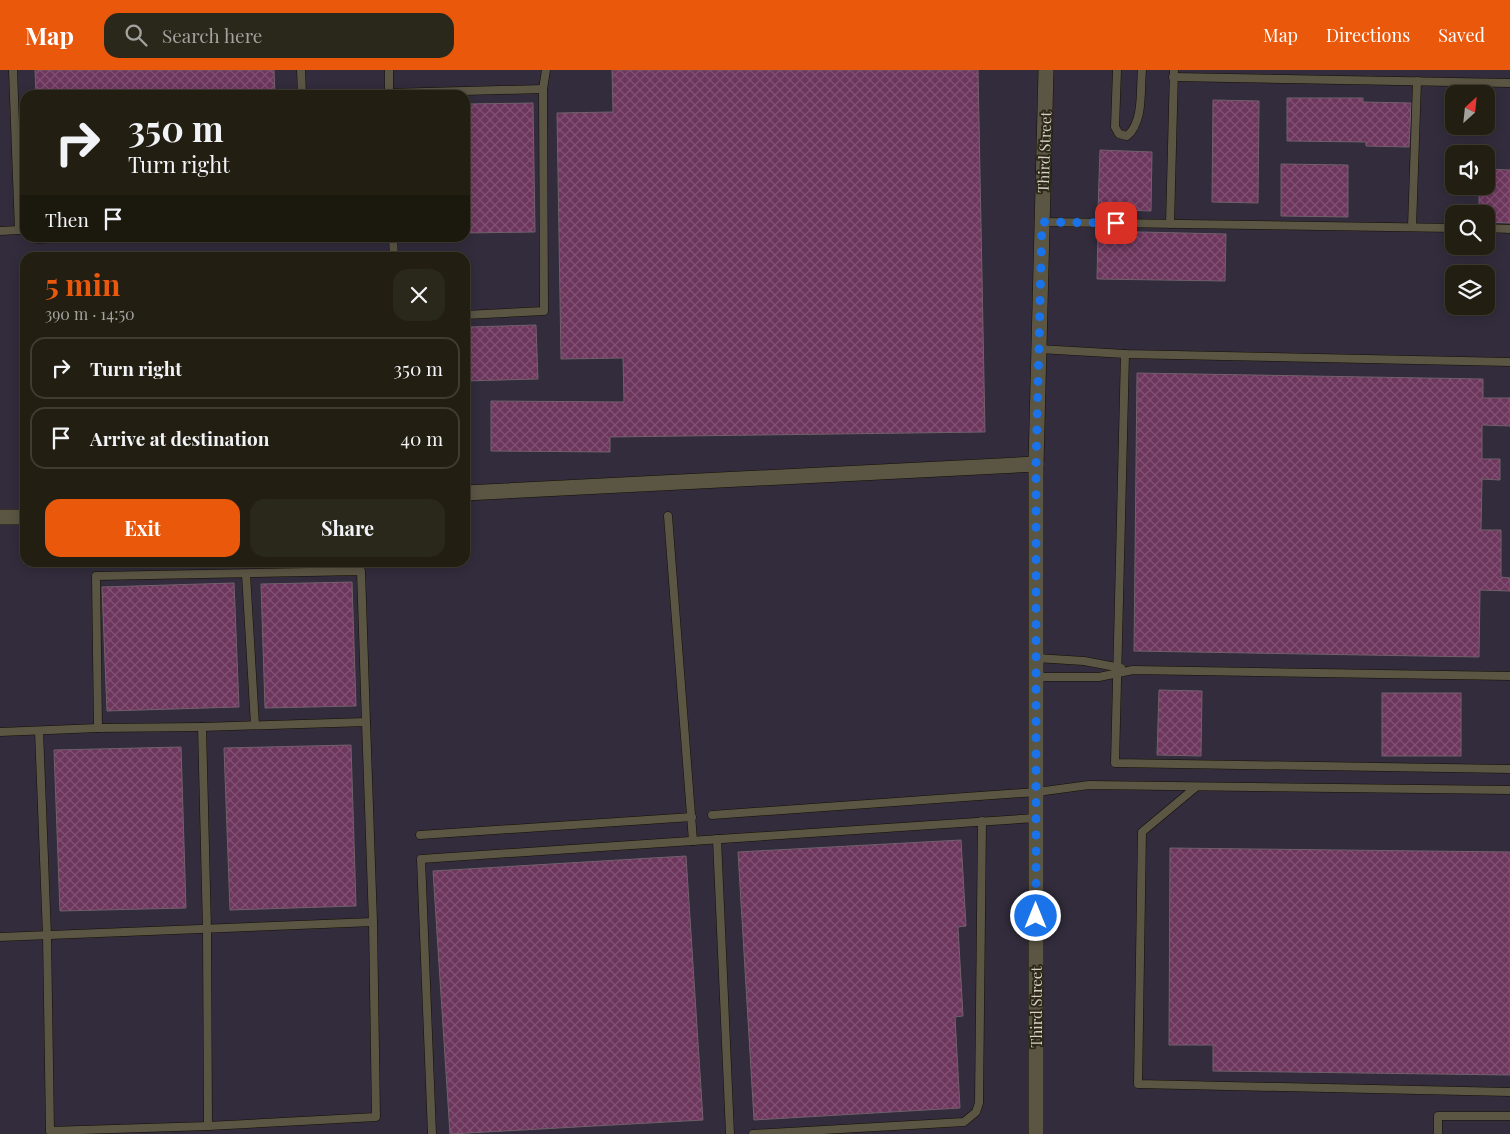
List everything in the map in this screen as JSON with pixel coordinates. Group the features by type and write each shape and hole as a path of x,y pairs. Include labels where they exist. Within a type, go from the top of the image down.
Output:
{"street":[{"name":"Third Street","path":"1036,1134 1036,464 1046,70"},
{"path":"470,494 1036,464"},
{"path":"0,517 20,516"}],"lane":[{"path":"13,70 20,196"},
{"path":"300,70 302,90"},
{"path":"389,70 389,90"},
{"path":"470,315 544,311 543,89 546,70"},
{"path":"1117,70 1115,127 1119,134 1127,136 1133,131 1138,120 1142,70"},
{"path":"1170,224 1173,74 1510,83"},
{"path":"1412,227 1417,81"},
{"path":"470,91 543,89"},
{"path":"1042,222 1445,228"},
{"path":"1495,228 1510,229"},
{"path":"0,231 20,232"},
{"path":"1039,349 1125,354 1510,362"},
{"path":"1125,354 1115,763 1510,769"},
{"path":"668,516 693,841"},
{"path":"40,731 47,936 50,1131 208,1126 376,1117 373,922 361,571 96,576 98,728"},
{"path":"246,574 255,725"},
{"path":"1036,658 1084,661 1117,670 1510,676"},
{"path":"1036,678 1090,678 1117,670"},
{"path":"0,732 366,722"},
{"path":"202,726 207,929 208,1126"},
{"path":"712,815 1036,792 1088,785 1510,790"},
{"path":"1196,787 1142,832 1138,1084 1510,1092"},
{"path":"420,834 692,817"},
{"path":"432,1134 421,859 1036,818"},
{"path":"754,1134 964,1122 976,1112 980,1103 982,821"},
{"path":"717,839 730,1134"},
{"path":"0,938 373,922"},
{"path":"1438,1134 1438,1116 1510,1116"}],"shaded area":[{"path":"0,70 1510,70 1510,1134 0,1134"}],"building":[{"path":"35,70 274,70 275,90 36,90"},
{"path":"612,70 978,70 985,432 610,437 610,452 491,451 491,401 624,402 623,358 561,359 557,113 613,112"},
{"path":"1287,98 1363,98 1363,102 1411,103 1409,147 1366,146 1366,142 1287,141"},
{"path":"1213,100 1259,101 1258,203 1212,202"},
{"path":"533,103 535,232 470,233 470,104"},
{"path":"1100,150 1152,152 1151,211 1098,209"},
{"path":"1281,164 1348,165 1348,217 1281,216"},
{"path":"1495,169 1510,170 1510,223 1495,222 1495,205 1479,205 1479,195 1495,195"},
{"path":"1098,231 1226,234 1225,281 1097,279"},
{"path":"536,325 538,379 470,381 470,327"},
{"path":"1137,373 1483,379 1483,398 1510,398 1510,426 1482,425 1482,459 1500,459 1500,480 1482,479 1481,530 1501,530 1501,577 1510,578 1510,591 1480,590 1479,657 1134,651"},
{"path":"352,582 356,706 265,708 261,584"},
{"path":"234,583 239,707 107,711 102,587"},
{"path":"1159,690 1202,691 1201,756 1157,755"},
{"path":"1382,693 1461,693 1461,756 1382,756"},
{"path":"351,745 356,906 230,910 224,748"},
{"path":"181,747 186,908 60,911 54,750"},
{"path":"961,840 966,926 958,927 963,1016 955,1017 960,1108 754,1120 738,852"},
{"path":"1170,848 1510,852 1510,1075 1213,1071 1213,1045 1169,1045"},
{"path":"686,856 703,1120 450,1134 433,871"}],"route":[{"path":"1036,916 1036,464 1042,222 1116,223"}]}
